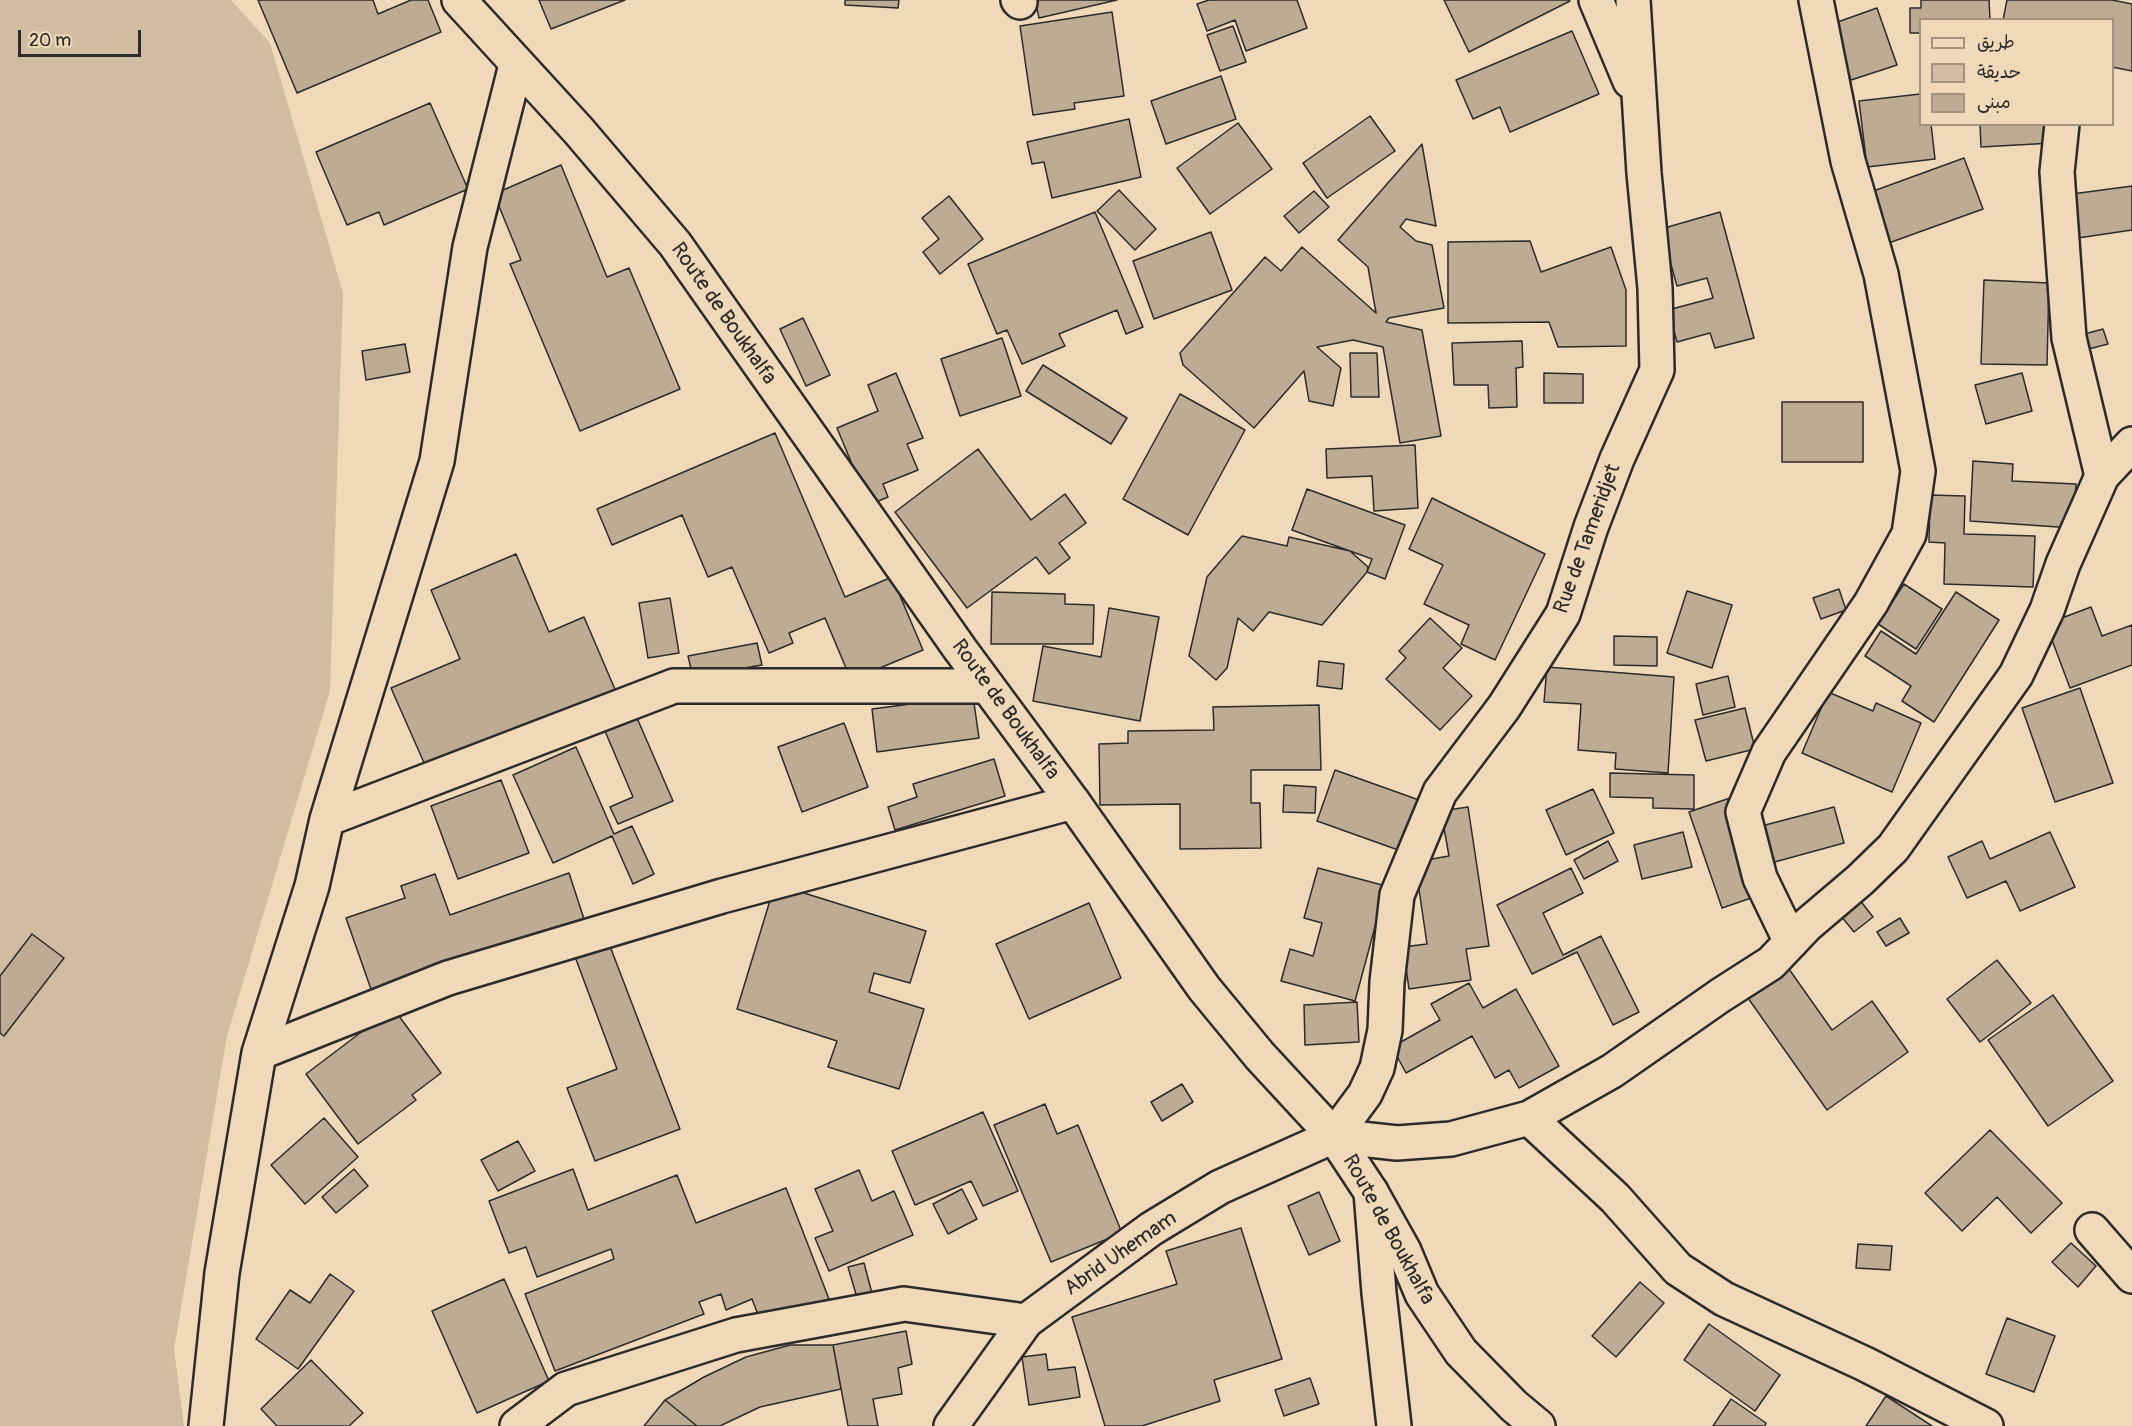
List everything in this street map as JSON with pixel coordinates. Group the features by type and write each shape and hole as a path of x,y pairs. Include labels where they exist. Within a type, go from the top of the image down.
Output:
{"street":[{"name":"Route de Boukhalfa","path":"459,0 516,65 578,130 675,244 987,686 1073,802 1204,988 1260,1056 1334,1136 1371,1192 1404,1251 1422,1294 1461,1352 1538,1426"},
{"path":"1596,0 1640,105"},
{"name":"Rue de Tameridjet","path":"1334,1136 1365,1094 1377,1068 1385,1030 1387,982 1397,895 1440,792 1504,707 1563,614 1613,468 1657,370 1655,288 1644,173 1633,0"},
{"path":"1791,942 1760,878 1743,812 1769,752 1871,603 1909,534 1918,471 1881,274 1848,160 1816,0"},
{"path":"206,1426 222,1273 259,1053 312,886 327,819 437,461 470,247 516,65"},
{"path":"2062,126 2057,172 2068,338 2102,476"},
{"path":"1334,1136 1397,1143 1440,1140 1529,1118 1612,1071 1771,963 1807,925 1860,880 1893,848 2016,675 2047,610 2063,564 2102,476 2132,444"},
{"path":"327,819 674,686 987,686"},
{"path":"259,1053 448,978 722,896 1073,802"},
{"path":"1529,1118 1615,1198 1678,1269 1724,1299 1865,1364 1986,1426"},
{"name":"Abrid Uhemam","path":"951,1426 1026,1322 1151,1229 1220,1187 1334,1136"},
{"path":"1371,1192 1379,1293 1394,1426"},
{"path":"2092,1230 2132,1276"},
{"path":"517,1426 566,1389 736,1335 904,1304 1026,1322"}],"green space":[{"path":"0,0 231,0 270,43 343,293 330,691 227,1036 174,1349 184,1426 0,1426"}],"building":[{"path":"258,0 373,0 378,14 411,0 428,0 441,32 297,93"},
{"path":"539,0 625,0 551,29"},
{"path":"845,0 899,0 898,8 845,5"},
{"path":"1035,0 1117,0 1039,18"},
{"path":"1209,0 1297,0 1307,28 1246,51 1235,20 1207,31 1197,4"},
{"path":"1444,0 1569,0 1570,1 1469,52"},
{"path":"1921,0 1989,0 1990,18 1919,18 1919,33 1910,33 1910,8 1921,8"},
{"path":"2007,0 2112,0 2132,4 2132,71 2114,67 2114,18 2003,18"},
{"path":"1877,8 1897,65 1851,80 1832,24"},
{"path":"1112,12 1124,96 1074,103 1075,109 1033,115 1020,26"},
{"path":"1233,26 1246,62 1220,71 1207,35"},
{"path":"1572,31 1599,94 1510,132 1500,107 1473,119 1456,80"},
{"path":"1221,76 1236,119 1166,144 1151,101"},
{"path":"1919,94 1919,126 1931,126 1935,159 1867,167 1859,101"},
{"path":"430,103 468,189 384,225 379,212 347,225 316,152"},
{"path":"1370,116 1395,151 1327,198 1303,163"},
{"path":"1129,119 1141,177 1052,198 1044,162 1032,164 1027,142"},
{"path":"1238,123 1272,169 1210,214 1177,168"},
{"path":"1980,126 2052,126 2053,143 1981,147"},
{"path":"1422,144 1436,226 1406,219 1400,227 1416,241 1432,245 1444,308 1389,318 1386,322 1422,330 1441,436 1400,443 1383,347 1353,340 1317,347 1341,368 1333,406 1309,401 1304,371 1254,428 1183,365 1180,353 1265,257 1281,271 1302,247 1376,313 1368,267 1338,240"},
{"path":"1964,158 1983,209 1886,244 1868,193"},
{"path":"561,165 607,277 629,268 680,389 580,431 510,264 521,260 494,194"},
{"path":"2132,186 2132,230 2078,238 2072,194"},
{"path":"1119,190 1156,229 1135,250 1097,211"},
{"path":"1314,191 1329,207 1299,233 1284,216"},
{"path":"949,196 983,239 940,274 923,252 939,239 922,218"},
{"path":"1095,212 1143,327 1126,334 1117,310 1059,334 1065,346 1022,364 1007,330 997,334 968,264"},
{"path":"1720,212 1754,338 1715,348 1710,333 1677,342 1668,310 1713,298 1707,278 1677,286 1661,229"},
{"path":"1211,232 1232,290 1154,319 1133,261"},
{"path":"1530,241 1541,272 1611,247 1626,290 1626,346 1558,347 1549,322 1448,323 1448,242"},
{"path":"1984,280 2049,283 2047,365 1981,364"},
{"path":"803,318 830,375 806,386 780,329"},
{"path":"2103,329 2108,344 2085,350 2081,335"},
{"path":"1002,338 1021,396 960,416 941,359"},
{"path":"1522,341 1523,367 1516,368 1517,407 1489,408 1488,385 1454,385 1452,343"},
{"path":"405,344 410,372 366,380 362,351"},
{"path":"1350,353 1377,353 1379,397 1351,397"},
{"path":"1043,365 1127,418 1111,444 1026,391"},
{"path":"896,373 923,438 907,444 918,470 883,484 888,497 869,505 837,428 878,411 868,385"},
{"path":"1544,373 1583,374 1583,403 1544,403"},
{"path":"2022,373 2032,411 1986,424 1975,385"},
{"path":"1180,394 1245,430 1188,535 1123,499"},
{"path":"1782,402 1863,402 1863,462 1782,462"},
{"path":"775,433 845,597 892,577 923,650 851,680 825,618 789,633 793,643 769,653 732,567 708,577 682,515 612,545 597,509"},
{"path":"1415,445 1418,508 1374,511 1372,476 1327,478 1326,449"},
{"path":"978,449 1031,520 1065,494 1086,523 1059,543 1070,558 1049,574 1036,557 967,608 895,512"},
{"path":"1973,461 2013,464 2012,481 2076,484 2073,528 1970,521"},
{"path":"1307,489 1405,525 1385,579 1367,572 1372,559 1292,530"},
{"path":"1930,495 1965,496 1964,534 2035,536 2033,587 1944,584 1945,543 1929,542"},
{"path":"1432,498 1545,554 1495,660 1461,644 1469,625 1424,604 1443,565 1409,549"},
{"path":"1242,536 1287,546 1289,537 1350,551 1368,567 1367,572 1322,625 1269,612 1253,631 1238,618 1227,668 1216,680 1189,656 1207,577"},
{"path":"516,554 549,632 584,617 617,694 429,774 391,688 460,659 431,590"},
{"path":"1904,584 1942,609 1916,649 1878,624"},
{"path":"1839,589 1846,610 1821,619 1813,598"},
{"path":"1687,591 1732,605 1712,668 1667,653"},
{"path":"992,592 1065,594 1065,604 1094,605 1093,644 991,644"},
{"path":"1956,592 1999,620 1934,722 1902,701 1911,686 1865,656 1881,631 1916,654"},
{"path":"670,598 679,653 648,658 639,603"},
{"path":"2091,607 2102,636 2132,625 2132,665 2070,688 2046,624"},
{"path":"1109,608 1159,617 1140,721 1033,701 1043,646 1101,657"},
{"path":"1430,618 1462,648 1443,668 1472,696 1440,730 1386,679 1406,658 1399,651"},
{"path":"1614,636 1657,637 1657,666 1614,665"},
{"path":"757,643 762,665 693,677 688,656"},
{"path":"1319,661 1344,664 1342,689 1317,686"},
{"path":"1547,667 1674,677 1668,773 1615,769 1616,753 1578,750 1581,704 1544,702"},
{"path":"1728,676 1735,707 1703,715 1696,684"},
{"path":"2080,688 2113,783 2055,802 2022,708"},
{"path":"1828,692 1873,711 1876,703 1921,723 1892,792 1802,753"},
{"path":"973,696 979,738 877,752 872,709"},
{"path":"1319,705 1321,770 1251,770 1251,803 1260,803 1261,848 1180,849 1180,804 1100,805 1099,744 1128,743 1128,731 1214,730 1213,707"},
{"path":"1745,708 1755,749 1706,761 1695,720"},
{"path":"634,711 673,801 618,824 610,807 633,797 602,724"},
{"path":"844,723 868,787 802,812 778,747"},
{"path":"576,747 614,834 632,826 654,874 633,884 612,836 553,863 513,775"},
{"path":"994,759 1005,796 895,830 888,807 917,797 913,784"},
{"path":"1335,770 1419,800 1401,851 1317,821"},
{"path":"1610,773 1694,775 1694,809 1653,808 1653,798 1610,797"},
{"path":"501,780 529,853 458,879 431,806"},
{"path":"1284,785 1316,787 1315,813 1283,812"},
{"path":"1593,789 1614,833 1566,855 1546,810"},
{"path":"1730,798 1763,894 1722,908 1689,812"},
{"path":"1468,807 1489,946 1466,949 1471,980 1409,989 1403,947 1427,944 1415,862 1449,856 1441,811"},
{"path":"1834,807 1844,843 1760,866 1750,829"},
{"path":"1683,832 1692,867 1642,879 1634,845"},
{"path":"2050,832 2075,887 2020,911 2006,881 1967,898 1948,857 1982,841 1990,859"},
{"path":"1608,841 1618,861 1584,879 1574,860"},
{"path":"1318,868 1386,886 1355,1001 1281,981 1290,949 1313,956 1322,923 1304,918"},
{"path":"1571,868 1583,893 1543,913 1563,955 1601,936 1639,1012 1613,1025 1577,952 1532,974 1497,905"},
{"path":"569,873 584,919 372,992 346,918 405,898 401,886 435,874 450,915"},
{"path":"775,884 926,931 910,983 874,973 869,992 924,1009 899,1089 828,1067 837,1041 737,1009"},
{"path":"1852,890 1873,917 1854,932 1832,905"},
{"path":"1089,903 1121,978 1029,1019 996,944"},
{"path":"1900,918 1909,933 1886,946 1877,932"},
{"path":"32,934 64,958 4,1036 0,1033 0,976"},
{"path":"608,941 680,1129 595,1161 567,1088 617,1069 574,954"},
{"path":"1997,960 2031,1003 1980,1042 1947,999"},
{"path":"1784,962 1832,1030 1872,1001 1908,1052 1827,1110 1743,991"},
{"path":"1469,983 1483,1008 1516,989 1559,1066 1519,1088 1509,1070 1495,1078 1472,1036 1406,1073 1392,1047 1440,1020 1431,1004"},
{"path":"2053,995 2113,1081 2048,1126 1988,1040"},
{"path":"1357,1002 1359,1042 1305,1045 1304,1005"},
{"path":"393,1008 441,1073 412,1095 416,1100 358,1144 306,1074"},
{"path":"1182,1084 1193,1102 1162,1121 1151,1102"},
{"path":"1045,1104 1057,1134 1078,1125 1122,1233 1051,1262 994,1125"},
{"path":"983,1112 1018,1191 983,1206 971,1181 915,1205 892,1151"},
{"path":"324,1118 358,1157 305,1204 271,1165"},
{"path":"1990,1130 2062,1203 2031,1233 1997,1197 1962,1231 1925,1193"},
{"path":"518,1141 535,1171 498,1191 481,1160"},
{"path":"354,1169 368,1186 336,1213 322,1197"},
{"path":"573,1169 588,1210 677,1175 696,1223 786,1188 829,1299 762,1325 752,1299 726,1310 721,1294 699,1302 704,1314 555,1371 525,1294 614,1259 611,1249 537,1277 526,1247 509,1253 489,1201"},
{"path":"859,1170 872,1201 894,1191 913,1235 829,1271 815,1238 833,1231 815,1189"},
{"path":"962,1189 977,1219 948,1234 933,1204"},
{"path":"1319,1192 1340,1241 1309,1255 1288,1206"},
{"path":"1241,1228 1282,1359 1214,1380 1220,1401 1142,1426 1105,1426 1072,1317 1177,1284 1166,1251"},
{"path":"2071,1243 2096,1266 2078,1287 2052,1262"},
{"path":"1858,1244 1892,1246 1890,1270 1856,1268"},
{"path":"864,1263 873,1297 858,1301 848,1267"},
{"path":"330,1274 354,1291 298,1369 256,1339 290,1290 310,1303"},
{"path":"504,1279 549,1381 477,1413 432,1311"},
{"path":"1640,1282 1664,1303 1616,1357 1592,1336"},
{"path":"2007,1318 2055,1336 2034,1392 1986,1374"},
{"path":"1709,1324 1780,1375 1755,1411 1684,1360"},
{"path":"906,1331 912,1364 898,1368 902,1394 873,1399 878,1426 848,1426 833,1345"},
{"path":"790,1345 833,1345 841,1389 760,1407 720,1426 697,1426 665,1400 704,1377 746,1357"},
{"path":"1046,1354 1048,1370 1075,1367 1080,1397 1029,1405 1022,1357"},
{"path":"311,1360 363,1413 349,1426 277,1426 261,1409"},
{"path":"1310,1378 1319,1404 1284,1416 1275,1390"},
{"path":"1886,1396 1932,1426 1866,1426"},
{"path":"1731,1399 1766,1423 1765,1426 1713,1426"},
{"path":"665,1400 697,1426 644,1426"}]}
